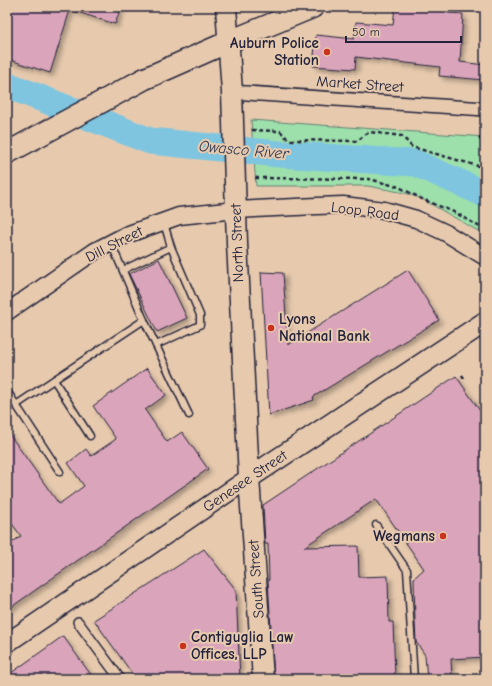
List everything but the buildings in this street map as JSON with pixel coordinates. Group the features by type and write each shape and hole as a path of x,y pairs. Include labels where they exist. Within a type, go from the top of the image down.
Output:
{"highway":[{"path":"7,152 144,79 313,7"}],"main road":[{"name":"North Street","path":"226,7 232,92 249,478"},
{"name":"Genesee Street","path":"7,643 249,478 485,322"},
{"name":"South Street","path":"249,478 263,679"}],"street":[{"name":"Market Street","path":"232,92 485,109"},
{"name":"Loop Road","path":"236,210 344,205 384,210 416,219 446,233 485,257"},
{"name":"Dill Street","path":"7,312 95,251 126,235 178,216 236,210"},
{"path":"78,622 120,679"}],"lane":[{"path":"156,345 200,325 200,315 171,247 163,222"},
{"path":"111,243 144,320 189,415"},
{"path":"123,270 171,247"},
{"path":"16,405 144,320"},
{"path":"54,380 90,436"},
{"path":"7,391 60,472"},
{"path":"376,525 406,570 414,679"}],"path":[{"path":"252,130 280,132 289,140 357,141 369,132 402,136 412,147 485,168"},
{"path":"479,137 485,148"},
{"path":"255,178 369,179 399,188 422,200 456,214 485,230"},
{"path":"462,375 465,380"}],"green space":[{"path":"251,120 485,137 485,235 422,199 405,193 368,186 256,186"}],"waterway":[{"name":"Owasco River","path":"7,85 150,141 279,154 415,163 485,194"}],"place":[{"name":"Auburn Police Station","path":"327,52"},
{"name":"Lyons National Bank","path":"271,328"},
{"name":"Wegmans","path":"443,536"},
{"name":"Contiguglia Law Offices, LLP","path":"183,646"}]}
